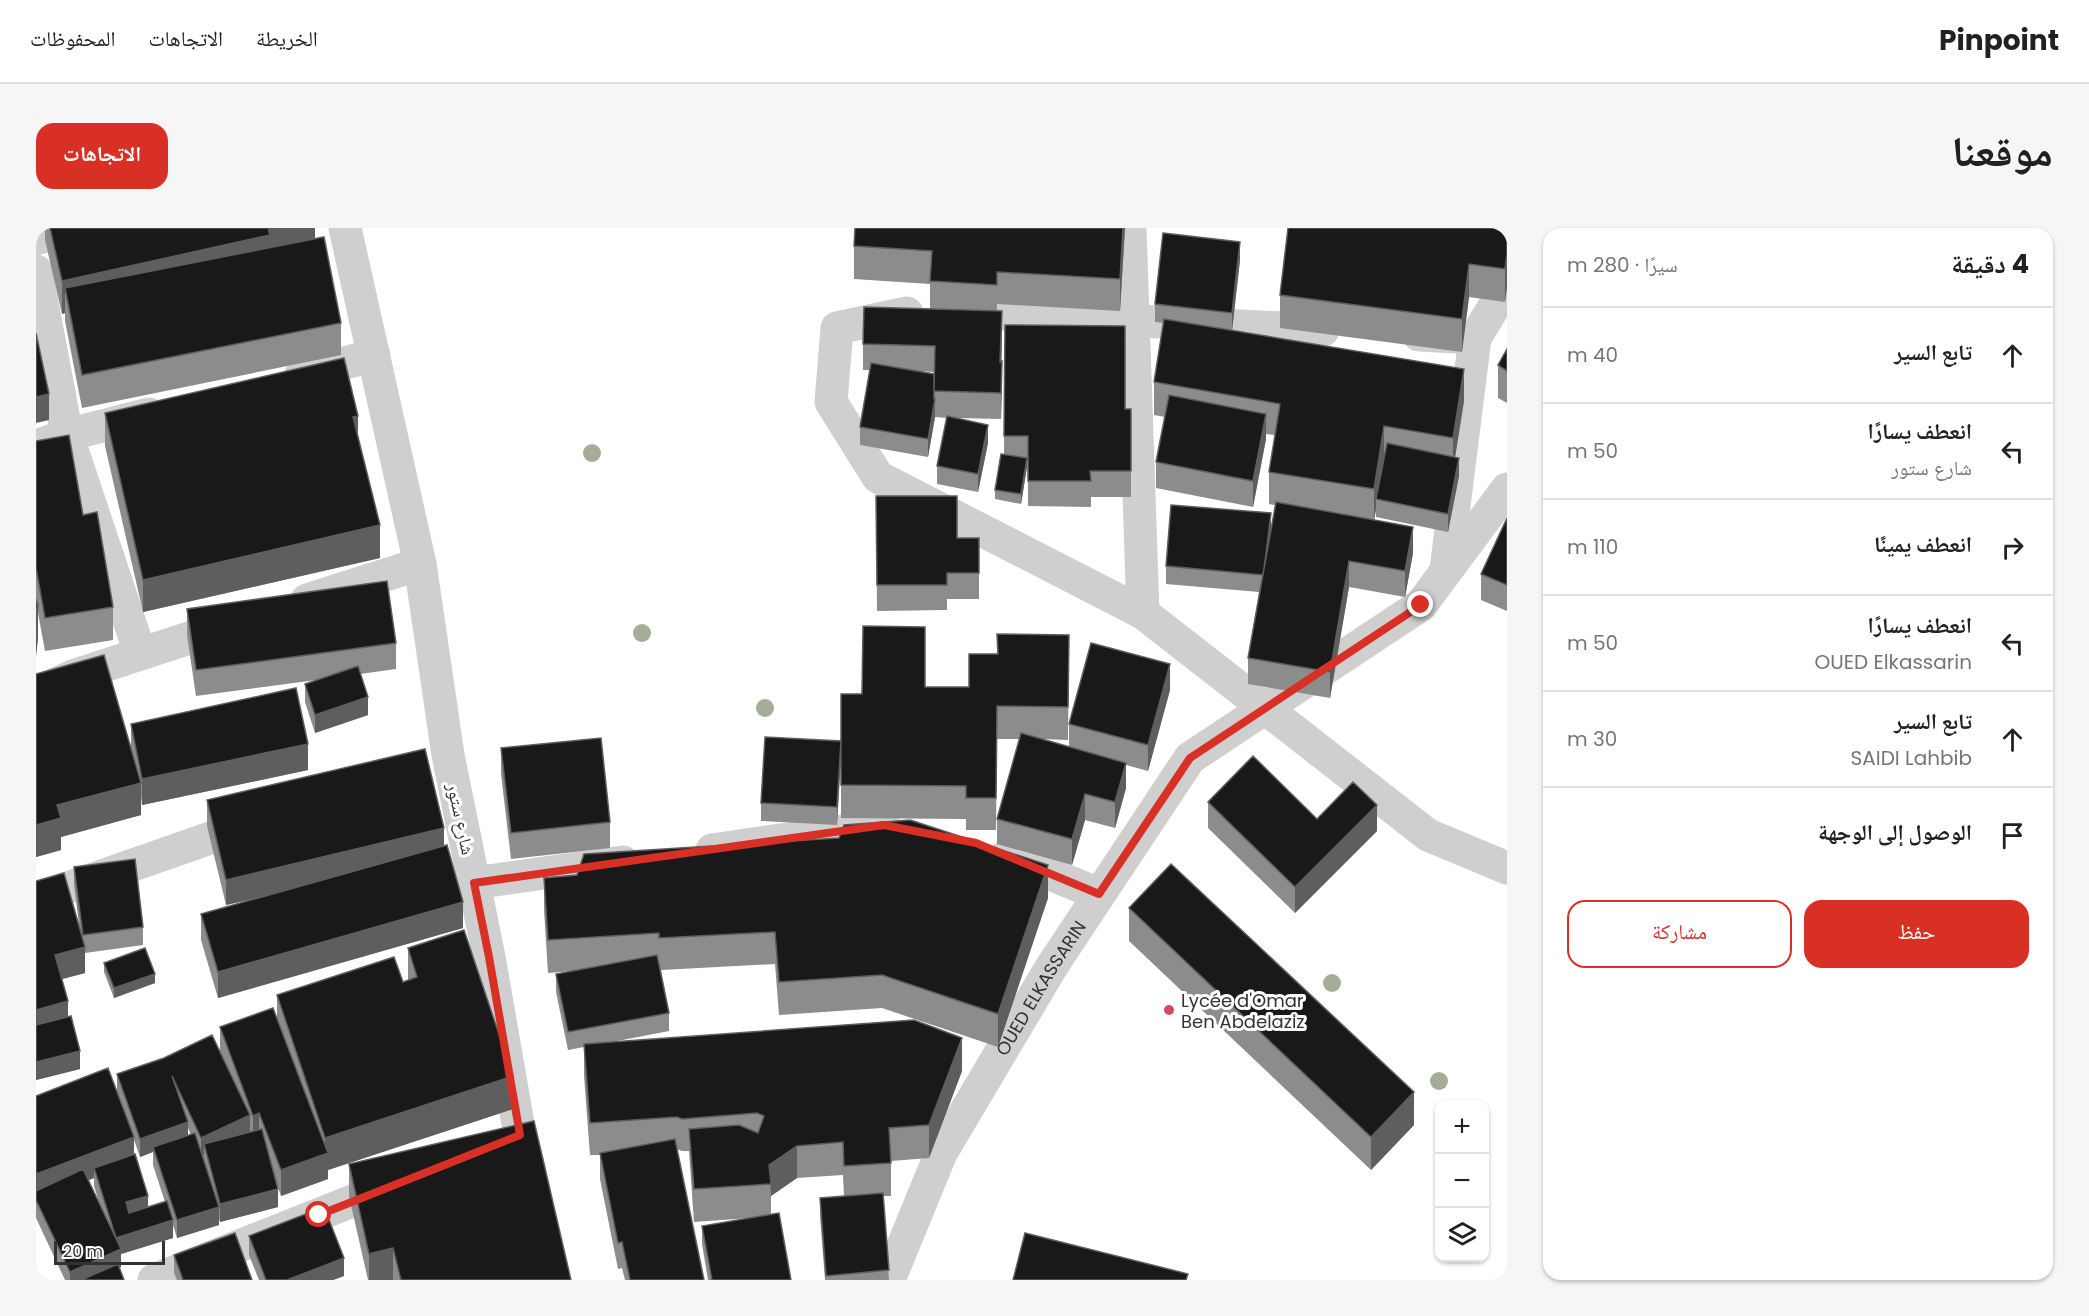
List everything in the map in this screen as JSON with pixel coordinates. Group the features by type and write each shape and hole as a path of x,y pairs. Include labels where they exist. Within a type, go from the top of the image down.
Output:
{"street":[{"path":"36,240 74,228"},
{"name":"شارع ستور","path":"345,228 420,564 448,755 489,957 520,1135 538,1202"},
{"path":"1130,228 1143,613"},
{"path":"36,271 67,435 140,653"},
{"path":"1446,571 1475,338 1507,285"},
{"path":"1357,332 916,310 837,328 831,402 878,477 1143,613 1428,835 1507,868"},
{"path":"1392,333 1475,338"},
{"path":"272,382 374,356"},
{"path":"36,446 67,435 181,406"},
{"name":"OUED ELKASSARIN","path":"889,1280 941,1152 1052,966 1190,758 1421,605 1507,489"},
{"path":"36,693 73,676 140,653 420,564"},
{"path":"414,767 448,755"},
{"path":"36,899 281,813"},
{"path":"685,854 884,825 907,830"},
{"path":"976,843 1099,894"},
{"path":"474,883 650,858"},
{"path":"456,970 489,957"},
{"path":"488,1147 520,1135"},
{"path":"154,1280 414,1177"},
{"path":"319,1215 331,1247"}],"building":[{"path":"50,228 268,228 270,235 62,281"},
{"path":"855,228 1123,228 1120,279 997,272 997,285 930,281 932,251 854,246"},
{"path":"1288,228 1507,228 1505,269 1469,264 1462,319 1280,295"},
{"path":"1163,233 1240,242 1232,313 1155,304"},
{"path":"324,237 341,323 82,375 65,288"},
{"path":"864,307 1002,311 1001,393 934,391 935,346 863,344"},
{"path":"1164,319 1464,369 1453,438 1384,426 1374,489 1269,472 1280,404 1154,382"},
{"path":"1005,325 1125,326 1125,409 1131,409 1131,471 1090,471 1091,481 1028,481 1028,436 1004,436"},
{"path":"36,333 49,394 36,397"},
{"path":"1507,349 1507,371 1498,365"},
{"path":"344,358 358,416 353,417 380,525 143,580 105,413"},
{"path":"871,363 934,374 935,399 928,439 860,427"},
{"path":"1169,395 1266,414 1253,481 1156,462"},
{"path":"947,416 988,425 978,474 937,466"},
{"path":"69,435 83,515 97,512 113,607 45,618 36,568 36,441"},
{"path":"1387,443 1459,458 1448,514 1376,499"},
{"path":"1001,454 1027,458 1021,494 995,490"},
{"path":"876,496 957,496 957,538 979,538 979,573 947,573 947,585 877,585"},
{"path":"1276,502 1413,527 1405,571 1349,561 1330,672 1248,658"},
{"path":"1171,505 1271,513 1263,575 1166,566"},
{"path":"1507,518 1507,585 1481,574"},
{"path":"387,581 396,643 196,670 187,609"},
{"path":"36,599 38,605 36,624"},
{"path":"863,626 925,627 925,687 969,687 969,654 998,654 997,634 1069,635 1068,707 997,706 996,798 966,798 966,786 841,785 841,694 862,694"},
{"path":"1091,643 1170,664 1148,745 1069,724"},
{"path":"104,655 141,783 57,805 61,818 36,825 36,674"},
{"path":"358,666 368,697 315,715 305,684"},
{"path":"296,688 308,744 142,779 131,724"},
{"path":"1021,733 1126,763 1115,802 1085,794 1072,839 997,819"},
{"path":"765,737 841,741 837,807 761,803"},
{"path":"601,738 610,822 511,833 501,748"},
{"path":"425,749 444,828 226,880 207,800"},
{"path":"1253,756 1317,819 1353,782 1377,805 1295,887 1208,802"},
{"path":"910,820 1048,865 998,1014 882,975 779,982 775,932 659,938 659,933 548,940 544,878 577,875 584,854 839,838 844,825"},
{"path":"447,845 463,902 218,972 201,914"},
{"path":"135,859 143,927 83,935 74,867"},
{"path":"1171,864 1414,1092 1371,1137 1129,908"},
{"path":"64,873 85,947 55,955 68,1001 36,1010 36,881"},
{"path":"464,930 513,1076 325,1138 277,995 394,957 403,982 417,977 408,948"},
{"path":"145,948 155,974 114,988 104,963"},
{"path":"657,955 669,1013 568,1032 556,974"},
{"path":"273,1008 328,1153 281,1170 259,1113 253,1116 220,1027"},
{"path":"71,1016 80,1051 36,1062 36,1025"},
{"path":"914,1020 962,1038 929,1125 889,1128 891,1163 844,1166 843,1142 797,1146 769,1165 771,1184 694,1189 689,1129 739,1125 758,1133 764,1116 757,1113 590,1123 584,1044"},
{"path":"212,1035 250,1115 201,1138 172,1076 188,1122 140,1139 117,1074 164,1058"},
{"path":"108,1068 134,1137 36,1174 36,1096"},
{"path":"534,1121 571,1280 401,1280 393,1248 369,1254 349,1164"},
{"path":"262,1129 278,1189 220,1204 204,1144"},
{"path":"195,1133 219,1207 177,1220 153,1147"},
{"path":"675,1139 704,1280 630,1280 622,1242 618,1243 600,1153"},
{"path":"135,1154 148,1196 126,1202 129,1213 167,1201 173,1220 116,1238 94,1168"},
{"path":"83,1169 121,1249 70,1272 36,1200 36,1191"},
{"path":"883,1193 889,1270 826,1276 820,1198"},
{"path":"324,1207 344,1258 287,1280 266,1280 249,1236"},
{"path":"779,1213 791,1280 712,1280 702,1226"},
{"path":"235,1233 252,1280 183,1280 174,1255"},
{"path":"1025,1233 1188,1274 1186,1280 1013,1280"},
{"path":"118,1264 124,1280 81,1280"}],"place":[{"name":"Lycée d'Omar Ben Abdelaziz","path":"1169,1010"}],"route":[{"path":"319,1215 520,1135 474,883 884,825 976,843 1099,894 1190,758 1421,605"}]}
